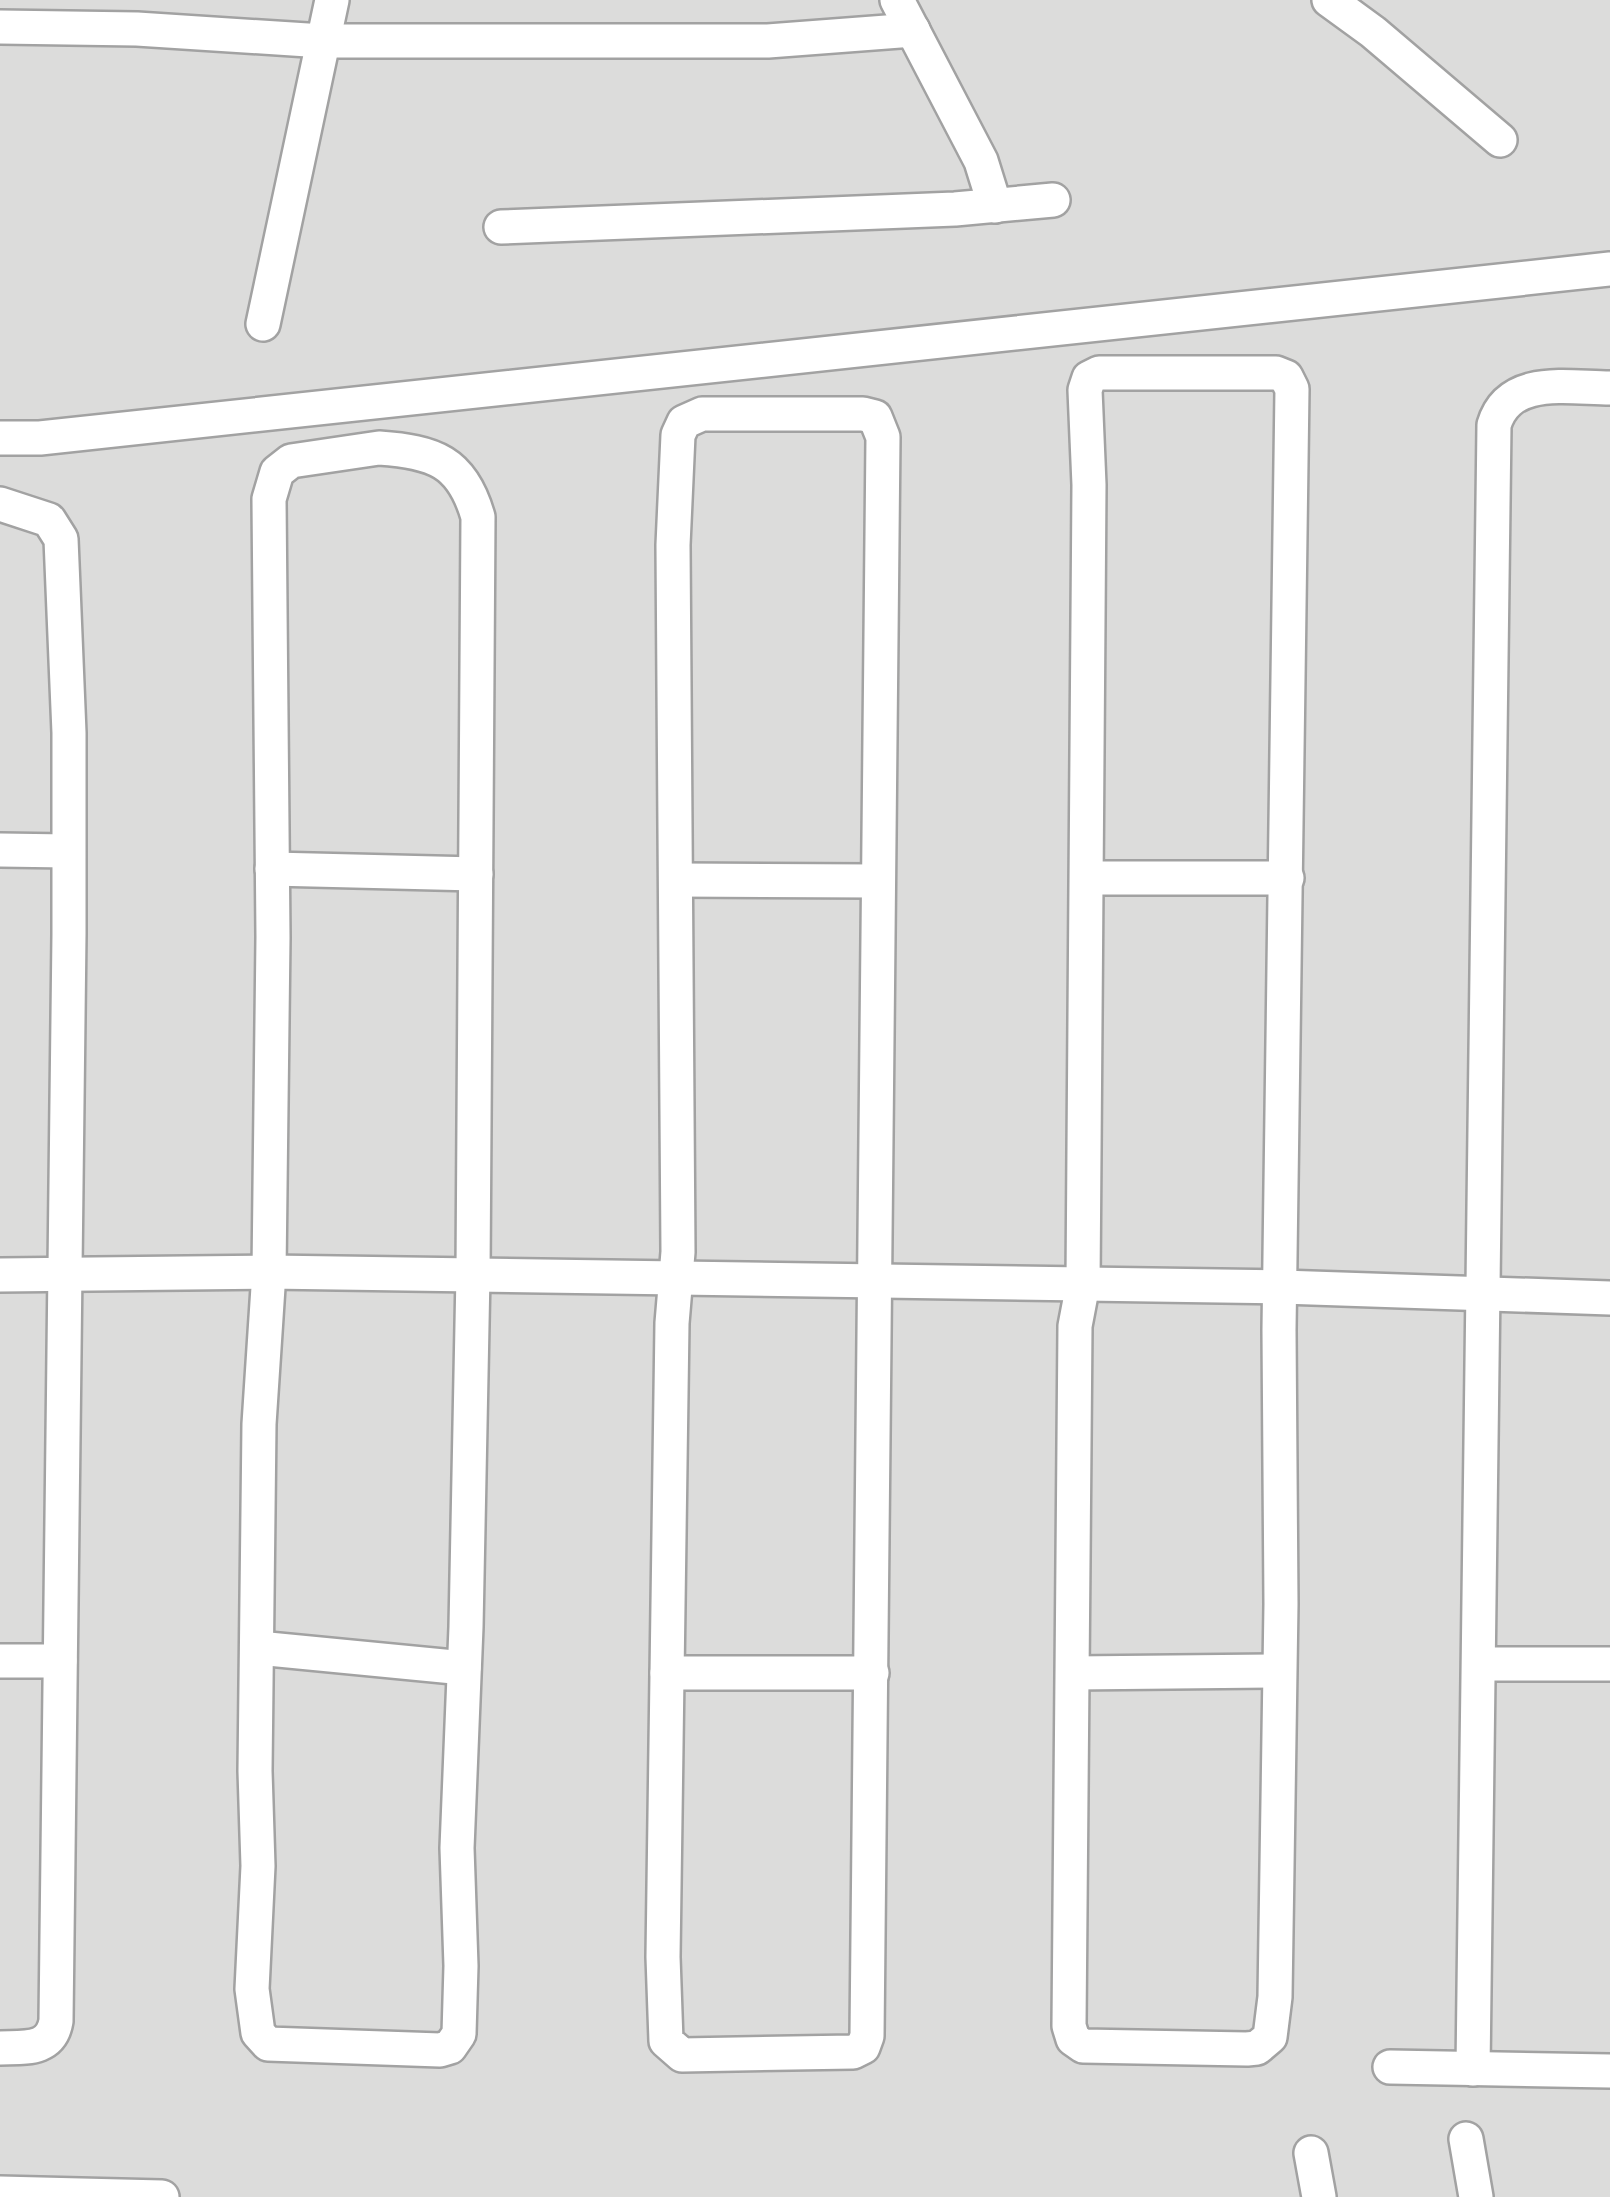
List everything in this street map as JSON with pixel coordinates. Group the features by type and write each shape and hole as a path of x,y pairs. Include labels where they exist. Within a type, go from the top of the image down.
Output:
{"street":[{"path":"262,324 332,0"},
{"path":"897,0 981,161 995,206"},
{"path":"1329,0 1500,140"},
{"path":"0,27 139,15 323,41 768,41 913,30"},
{"path":"501,227 1053,200"},
{"path":"0,438 40,438 1610,269"},
{"path":"1099,373 1276,373 1286,377 1292,389 1287,878 1276,1997 1270,2037 1247,2049 1083,2046 1070,2033 1075,1326 1083,1284 1086,384 1099,373"},
{"path":"1473,2069 1494,425 1504,403 1524,390 1610,388"},
{"path":"862,414 875,417 883,437 876,881 866,2043 853,2052 682,2055 666,2041 664,2026 672,1323 677,1278 673,545 680,428 692,416 862,414"},
{"path":"379,448 421,452 449,467 470,489 478,518 476,874 472,1274 457,1848 461,1966 456,2041 440,2050 273,2046 258,2033 252,1989 258,1866 259,1424 269,1272 269,499 273,479 291,461 379,448"},
{"path":"0,504 49,520 62,539 68,851 54,2035 43,2044 0,2048"},
{"path":"0,850 68,851"},
{"path":"272,868 476,874"},
{"path":"1087,878 1287,878"},
{"path":"677,880 876,881"},
{"path":"0,1275 472,1274 1282,1287 1610,1298"},
{"path":"258,1648 464,1668"},
{"path":"0,1661 61,1661"},
{"path":"1479,1664 1610,1664"},
{"path":"1073,1673 1279,1671"},
{"path":"667,1673 872,1673"},
{"path":"1390,2067 1610,2071"},
{"path":"1466,2139 1476,2197"},
{"path":"1311,2153 1318,2197"},
{"path":"0,2193 162,2197"}],"shaded area":[{"path":"0,0 1610,0 1610,2197 0,2197"}]}
